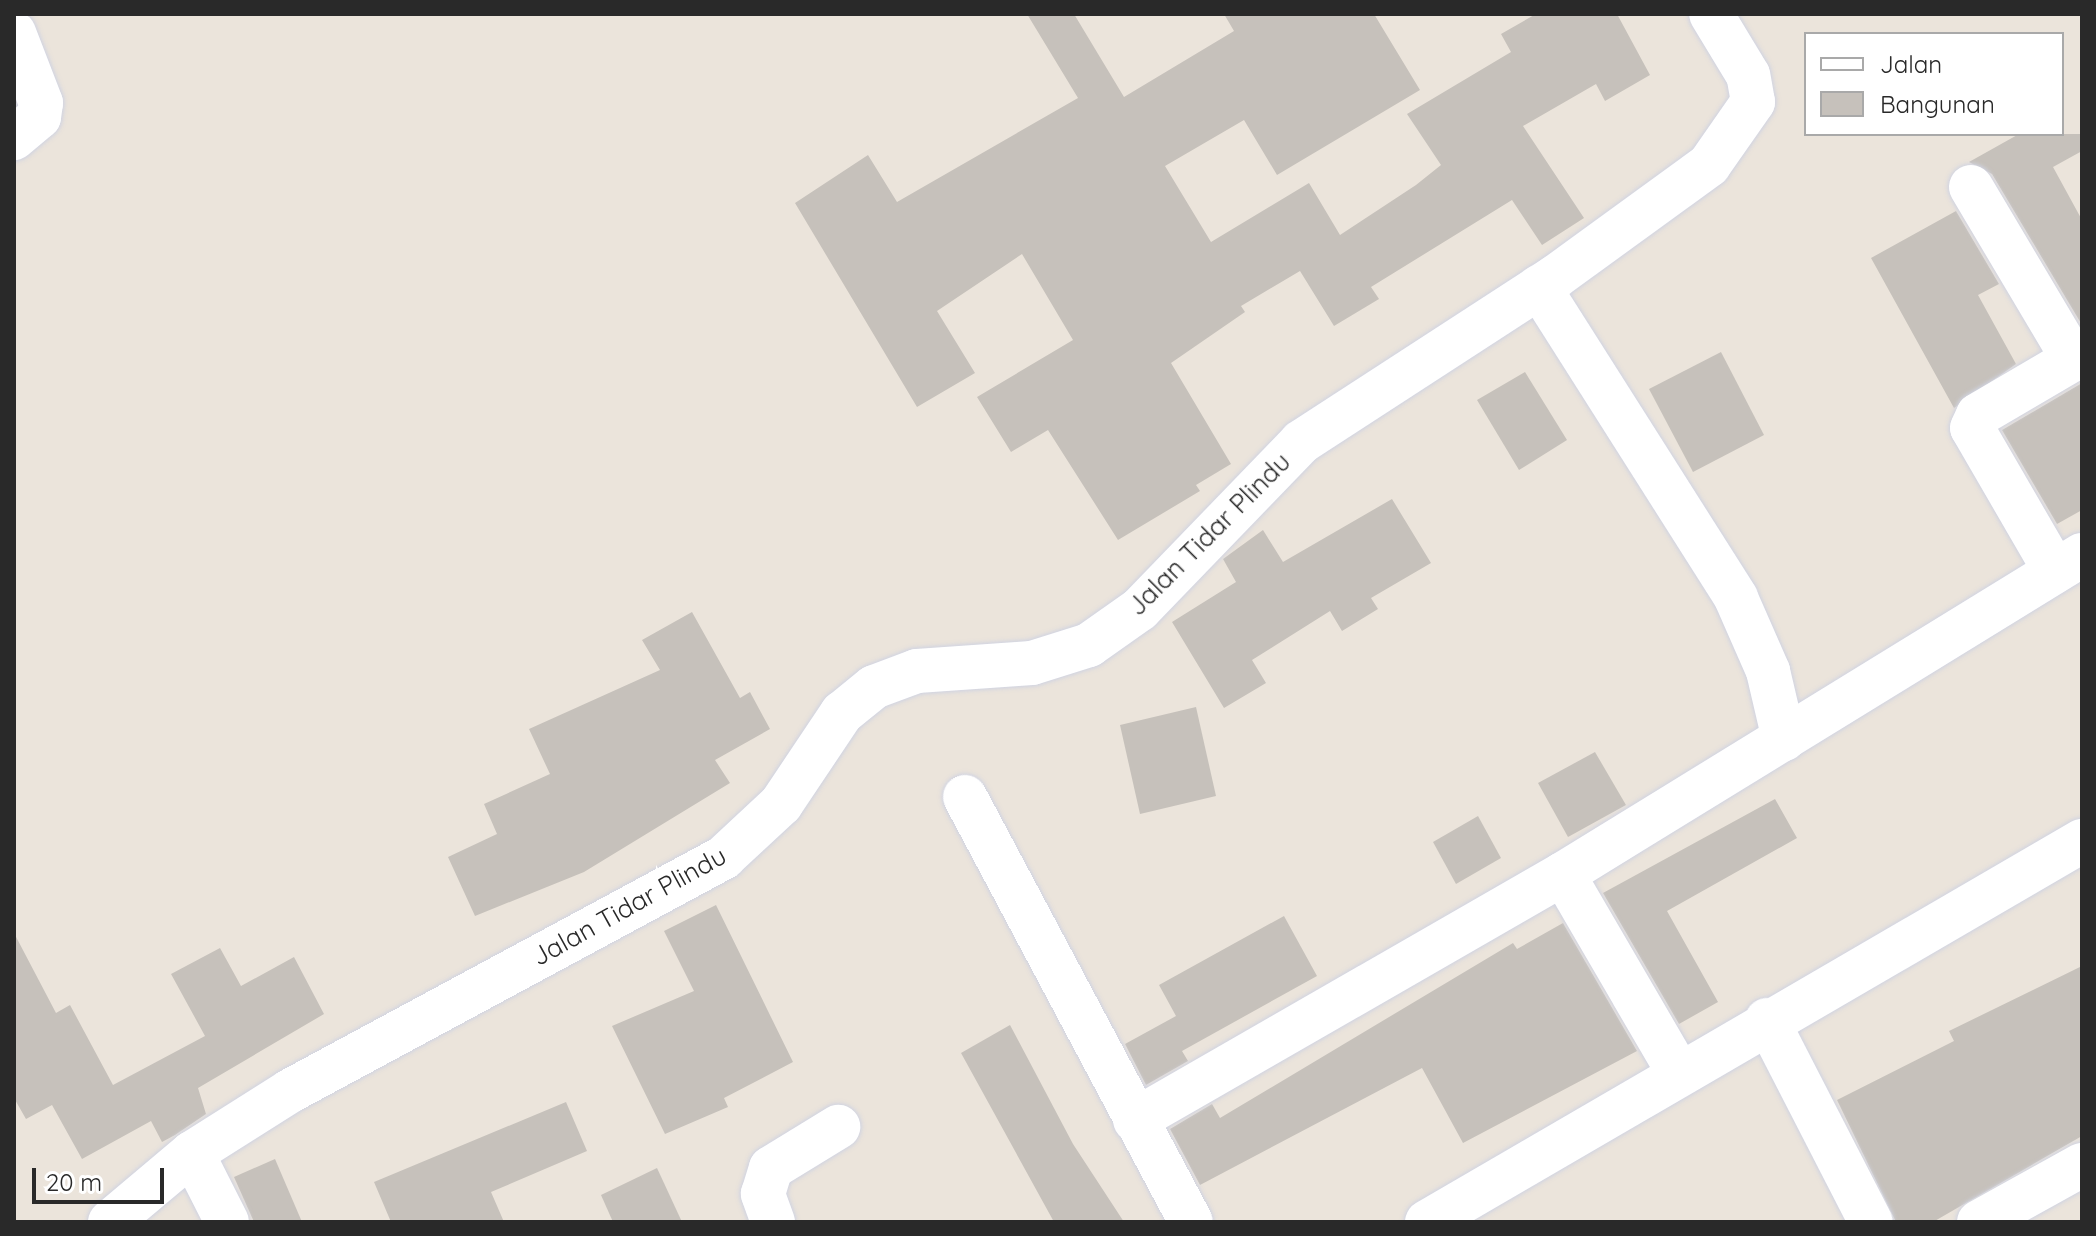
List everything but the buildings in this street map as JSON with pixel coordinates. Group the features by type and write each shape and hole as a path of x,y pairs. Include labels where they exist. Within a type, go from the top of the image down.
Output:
{"street":[{"name":"Jalan Tidar Plindu","path":"110,1222 192,1153 290,1091 724,857 781,804 842,713 874,687 917,671 1032,663 1089,645 1140,609 1301,442 1539,287 1709,165 1746,121 1753,89 1711,14"},
{"path":"14,33 41,103 39,117 14,138"},
{"path":"1135,1120 1563,874 2069,563 1972,428 1978,415 2078,356 1971,187"},
{"path":"1539,287 1736,598 1768,671 1784,739"},
{"path":"965,797 1191,1222"},
{"path":"1427,1222 1767,1020 2082,841"},
{"path":"1563,874 1679,1073"},
{"path":"1767,1020 1871,1222"},
{"path":"773,1222 763,1194 771,1168 838,1127"},
{"path":"192,1153 227,1222"},
{"path":"1979,1222 2082,1165"}]}
